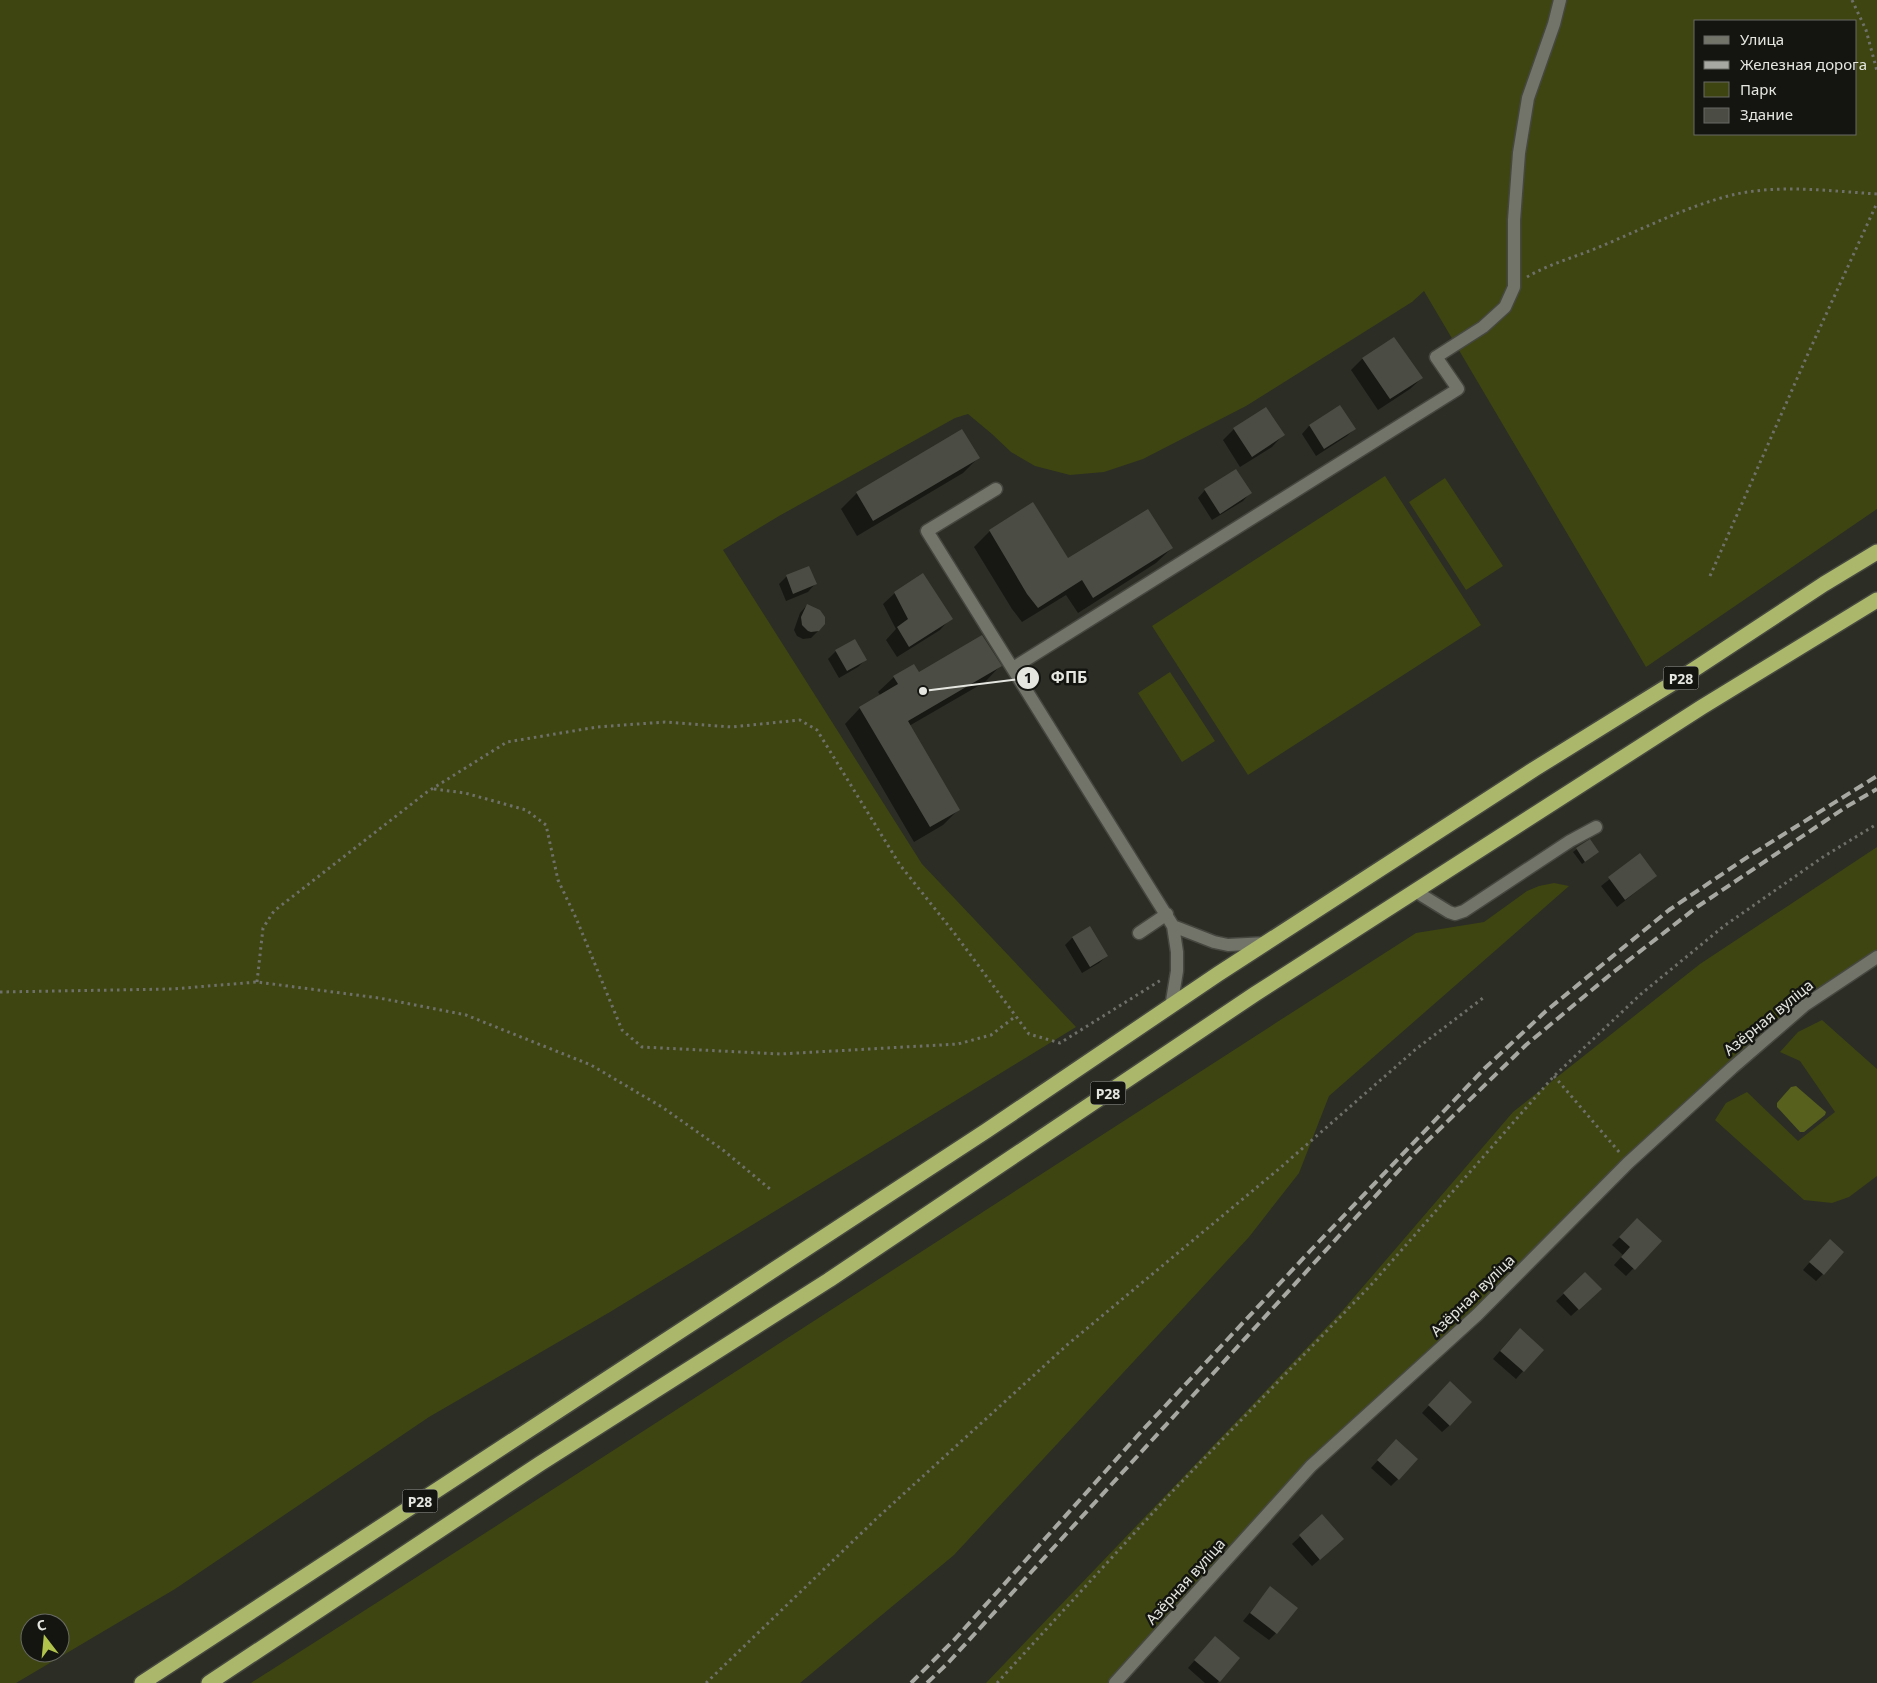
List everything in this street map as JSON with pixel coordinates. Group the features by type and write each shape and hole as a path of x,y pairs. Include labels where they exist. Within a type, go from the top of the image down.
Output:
{"highway":[{"name":"Р28","path":"142,1683 969,1142 1171,1008 1218,974 1536,768 1681,678 1824,584 1877,552"},
{"name":"Р28","path":"209,1683 541,1463 829,1280 1256,994 1702,707 1877,600"}],"street":[{"path":"1013,668 1458,389 1436,357 1482,327 1505,306 1514,287 1514,220 1519,153 1528,98 1554,24 1560,0"},
{"path":"996,488 927,531 1167,914 1173,926 1177,952 1177,971 1171,1008"},
{"path":"1415,891 1449,912 1456,914 1464,911 1570,841 1596,827"},
{"path":"1139,933 1167,914"},
{"path":"1173,926 1214,942 1228,945 1267,943"},
{"name":"Азёрная вуліца","path":"1115,1683 1312,1466 1477,1315 1628,1163 1732,1068 1805,1005 1877,957"}],"path":[{"path":"1852,0 1866,30 1877,71"},
{"path":"1514,287 1528,276 1547,267 1602,246 1690,208 1734,195 1791,188 1877,194"},
{"path":"1710,576 1807,356 1877,204"},
{"path":"257,982 262,928 274,911 433,789 507,742 597,727 665,722 732,727 800,720 817,730 900,865 955,934 1029,1034 1060,1042 1177,971"},
{"path":"433,789 465,793 526,810 546,826 558,880 622,1030 642,1047 780,1054 958,1044 991,1035 1016,1016"},
{"path":"997,1683 1171,1493 1371,1285 1452,1190 1554,1076 1641,994 1724,926 1823,857 1877,824"},
{"path":"0,992 172,988 257,982 379,998 466,1014 591,1066 662,1107 724,1150 770,1189"},
{"path":"706,1683 876,1519 1067,1345 1280,1168 1416,1049 1484,998"},
{"path":"1554,1076 1628,1163"}],"green space":[{"path":"0,0 1877,0 1877,509 1646,667 1424,291 1412,302 1246,406 1143,459 1104,472 1070,475 1035,466 1011,452 968,414 955,418 779,516 723,550 922,864 1076,1027 610,1312 429,1417 175,1589 70,1651 70,1613 20,1613 20,1663 50,1663 16,1683 0,1683"},
{"path":"1385,476 1481,625 1248,775 1152,626"},
{"path":"1445,478 1503,566 1466,590 1409,502"},
{"path":"1170,672 1215,741 1182,762 1138,693"},
{"path":"1877,847 1877,961 1805,1005 1311,1466 1115,1683 986,1683 1343,1310 1513,1112 1700,964"},
{"path":"1554,883 1569,886 1329,1096 1299,1173 1249,1237 954,1555 800,1683 251,1683 1416,933 1484,922 1527,891"},
{"path":"1822,1020 1877,1069 1877,1176 1849,1197 1832,1203 1804,1200 1715,1120 1726,1103 1747,1092 1798,1141 1835,1112 1800,1061 1780,1052 1798,1032"}],"shaded area":[{"path":"1796,1086 1826,1112 1825,1115 1804,1132 1800,1132 1777,1107 1777,1103 1791,1087"}],"building":[{"path":"1394,337 1423,378 1390,399 1362,358"},
{"path":"1340,405 1356,429 1324,449 1309,425"},
{"path":"1266,407 1285,435 1252,457 1233,428"},
{"path":"962,429 980,458 873,521 856,492"},
{"path":"1236,469 1252,493 1220,514 1204,489"},
{"path":"1033,502 1068,558 1148,509 1173,548 1093,598 1082,580 1038,608 1027,594 989,530"},
{"path":"809,566 817,584 793,594 786,575"},
{"path":"923,573 953,619 909,647 897,627 908,619 894,592"},
{"path":"807,604 820,610 825,617 825,624 819,631 808,631 802,625 801,617"},
{"path":"982,635 1002,666 908,721 960,810 930,827 859,707 898,684 893,676 914,664 919,672"},
{"path":"855,639 867,660 847,671 835,650"},
{"path":"1590,839 1599,852 1585,862 1576,848"},
{"path":"1640,853 1657,876 1625,900 1608,877"},
{"path":"1090,926 1108,956 1090,967 1072,937"},
{"path":"1637,1218 1662,1241 1635,1270 1621,1257 1630,1247 1619,1237"},
{"path":"1830,1239 1844,1252 1824,1275 1809,1262"},
{"path":"1585,1272 1602,1289 1579,1310 1563,1293"},
{"path":"1520,1328 1544,1350 1524,1372 1500,1351"},
{"path":"1450,1381 1472,1402 1450,1426 1428,1405"},
{"path":"1396,1439 1418,1459 1399,1480 1377,1460"},
{"path":"1322,1514 1344,1539 1320,1560 1299,1535"},
{"path":"1270,1586 1298,1608 1277,1634 1250,1613"},
{"path":"1215,1636 1240,1658 1220,1682 1194,1660"}],"railway":[{"path":"911,1683 955,1639 1139,1434 1485,1068 1546,1011 1669,910 1749,856 1877,776"},
{"path":"927,1683 948,1663 1414,1154 1526,1045 1611,974 1697,907 1846,807 1877,789"}],"place":[{"name":"ФПБ","path":"923,691"}]}
